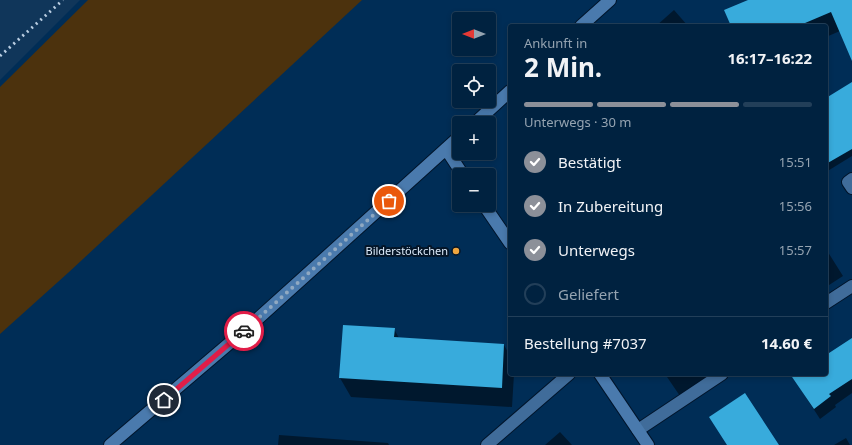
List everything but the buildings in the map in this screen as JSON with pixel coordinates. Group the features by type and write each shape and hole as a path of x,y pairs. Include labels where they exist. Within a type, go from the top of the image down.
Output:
{"street":[{"path":"583,24 610,0"},
{"path":"483,116 508,93"},
{"path":"110,445 252,324 452,143"},
{"path":"446,149 458,168"},
{"path":"852,179 848,182 852,188"},
{"path":"489,212 508,240"},
{"path":"828,302 852,286"},
{"path":"487,445 567,376"},
{"path":"601,376 648,445"},
{"path":"638,430 719,376"}],"shaded area":[{"path":"0,0 80,0 0,80"},
{"path":"88,0 362,0 69,272 0,334 0,87"}],"railway":[{"path":"0,56 63,0"}],"way so far":[{"path":"244,331 389,201"}],"place":[{"name":"Bilderstöckchen","path":"456,251"}],"route":[{"path":"164,400 244,331"}]}
